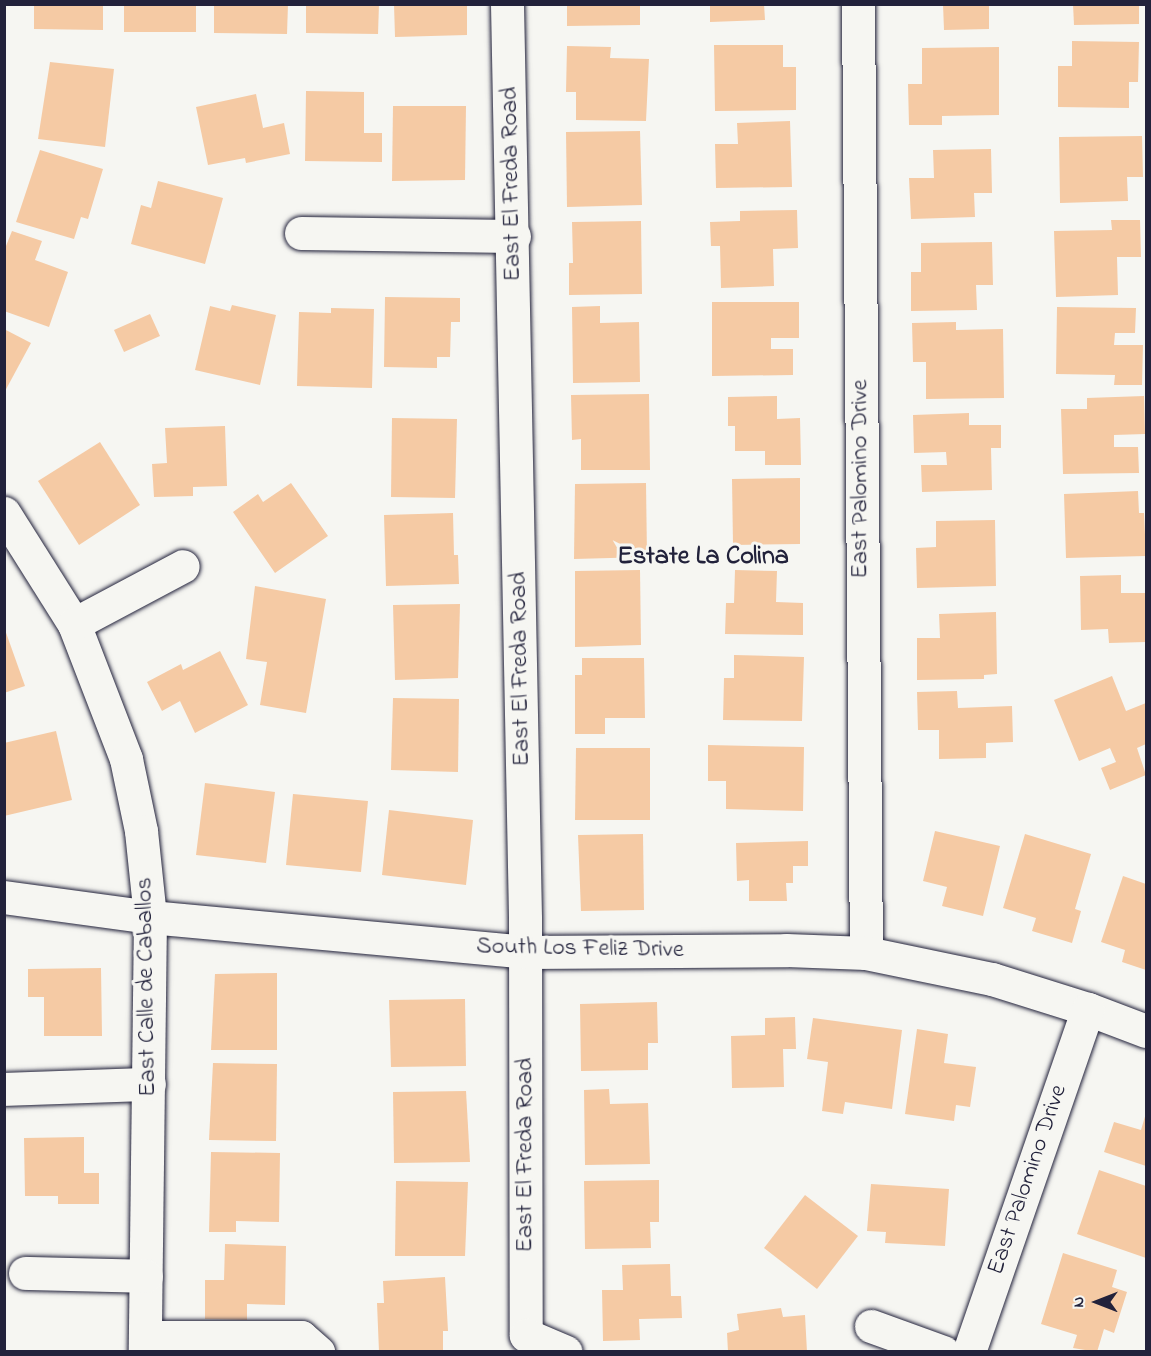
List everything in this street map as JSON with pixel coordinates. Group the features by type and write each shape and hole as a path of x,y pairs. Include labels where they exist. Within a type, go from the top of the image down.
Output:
{"street":[{"name":"East El Freda Road","path":"507,4 514,236 526,952 526,1335 566,1352"},
{"name":"East Palomino Drive","path":"858,4 866,953"},
{"path":"301,233 514,236"},
{"name":"East Calle de Caballos","path":"4,513 74,624 126,759 141,831 150,917 145,1344"},
{"path":"74,624 183,566"},
{"name":"South Los Feliz Drive","path":"4,897 150,917 526,952 786,950 866,953 992,979 1088,1009 1146,1031"},
{"name":"East Palomino Drive","path":"969,1352 1088,1009"},
{"path":"4,1089 149,1084"},
{"path":"25,1273 146,1276"},
{"path":"870,1326 943,1352"},
{"path":"145,1344 301,1337 318,1352"}],"building":[{"path":"34,4 103,4 103,30 34,29"},
{"path":"124,4 196,4 196,32 124,32"},
{"path":"214,4 288,4 287,34 214,33"},
{"path":"306,4 379,4 378,34 306,33"},
{"path":"394,4 467,4 467,35 395,37"},
{"path":"567,4 640,4 640,25 567,26"},
{"path":"710,4 764,4 765,20 710,22"},
{"path":"943,4 989,4 989,29 944,30"},
{"path":"1073,4 1139,4 1139,24 1074,25"},
{"path":"1072,41 1139,42 1138,82 1129,82 1129,108 1058,107 1058,66 1072,66"},
{"path":"714,45 783,45 783,67 796,67 796,110 715,111"},
{"path":"567,46 611,47 610,58 649,59 646,121 576,120 576,92 566,92"},
{"path":"999,47 999,115 942,116 942,125 909,125 908,84 922,84 922,48"},
{"path":"50,62 114,69 105,147 38,139"},
{"path":"306,91 364,92 364,133 382,133 382,162 305,161"},
{"path":"256,94 263,128 284,123 290,154 246,163 245,158 208,165 196,107"},
{"path":"393,106 466,106 465,180 392,181"},
{"path":"790,121 792,187 716,188 715,144 738,144 737,123"},
{"path":"640,131 642,205 567,207 566,132"},
{"path":"1142,136 1143,177 1127,177 1128,201 1060,203 1059,137"},
{"path":"991,149 992,193 974,193 975,217 911,219 909,178 934,178 933,150"},
{"path":"40,150 103,169 88,219 81,217 74,239 16,222"},
{"path":"158,181 223,198 205,264 131,244 141,205 151,208"},
{"path":"797,210 798,248 773,249 774,286 721,288 720,246 711,246 710,222 740,221 740,211"},
{"path":"1111,220 1140,220 1141,257 1117,257 1118,295 1056,297 1054,231 1112,230"},
{"path":"641,221 642,294 569,295 569,263 573,263 572,222"},
{"path":"12,231 42,241 35,260 68,272 49,327 4,311 4,251"},
{"path":"992,242 993,285 976,285 977,310 911,311 911,272 921,272 921,243"},
{"path":"385,297 460,298 460,322 451,322 450,357 437,357 437,368 384,367"},
{"path":"712,302 799,302 799,338 771,338 771,349 793,349 793,375 712,376"},
{"path":"232,305 276,315 260,385 195,370 210,306 230,311"},
{"path":"600,306 600,323 639,322 640,382 573,383 572,307"},
{"path":"1057,307 1136,308 1135,333 1115,333 1114,345 1143,345 1142,385 1114,385 1115,375 1056,374"},
{"path":"331,308 374,309 372,388 297,386 299,312 331,313"},
{"path":"150,314 160,336 124,352 114,330"},
{"path":"956,322 956,330 1003,329 1004,398 926,399 926,362 913,362 912,323"},
{"path":"4,329 31,343 4,393"},
{"path":"649,394 650,470 581,470 581,439 572,440 571,395"},
{"path":"777,396 777,419 800,418 801,465 765,465 765,451 735,451 735,426 728,426 728,397"},
{"path":"1144,396 1145,434 1114,435 1114,447 1138,447 1139,473 1063,474 1061,409 1087,409 1087,398"},
{"path":"969,413 969,425 1001,425 1001,448 991,448 992,490 922,492 921,465 947,465 946,452 914,453 913,415"},
{"path":"392,418 457,419 455,498 391,497"},
{"path":"225,426 227,486 193,487 193,496 154,497 152,464 167,463 165,428"},
{"path":"100,442 140,505 79,545 38,481"},
{"path":"800,478 800,544 733,545 732,479"},
{"path":"291,483 328,536 275,573 233,512 258,494 263,502"},
{"path":"646,483 647,557 574,559 575,484"},
{"path":"1138,491 1139,513 1144,513 1146,556 1066,558 1064,494"},
{"path":"453,513 454,555 458,555 459,584 386,586 384,515"},
{"path":"995,520 996,586 917,588 916,548 936,547 936,521"},
{"path":"640,570 641,645 575,647 575,571"},
{"path":"735,570 777,571 776,602 803,603 803,635 725,634 726,603 734,603"},
{"path":"1121,575 1121,593 1145,593 1146,642 1109,643 1108,629 1081,630 1080,576"},
{"path":"255,586 326,599 306,713 260,705 267,662 246,659"},
{"path":"460,604 458,678 395,680 393,605"},
{"path":"996,612 997,674 984,675 984,679 917,680 917,638 940,638 939,614"},
{"path":"4,627 25,686 4,693"},
{"path":"220,651 248,705 195,733 180,701 162,711 147,682 181,664 183,670"},
{"path":"734,655 804,657 802,721 723,720 724,678 734,678"},
{"path":"582,658 644,658 645,718 605,718 605,734 575,734 575,675 582,675"},
{"path":"1112,676 1126,711 1146,703 1146,744 1137,748 1146,775 1110,790 1101,768 1116,762 1110,748 1079,761 1054,700"},
{"path":"957,691 958,708 1012,706 1013,742 986,743 986,758 939,759 939,730 918,730 917,692"},
{"path":"393,698 459,699 458,772 391,770"},
{"path":"56,731 72,800 4,816 4,743"},
{"path":"708,745 804,747 803,811 726,809 726,781 708,781"},
{"path":"576,748 650,748 650,820 575,820"},
{"path":"205,783 275,792 266,863 196,855"},
{"path":"293,794 368,801 361,872 286,865"},
{"path":"389,810 473,820 466,885 382,875"},
{"path":"935,831 1000,846 983,916 942,906 947,887 923,881"},
{"path":"643,834 644,910 581,911 578,835"},
{"path":"1025,834 1091,854 1075,909 1081,911 1072,943 1032,931 1036,918 1003,908"},
{"path":"808,841 808,866 793,866 793,883 786,883 787,901 749,901 749,880 737,881 736,843"},
{"path":"1123,876 1146,884 1146,970 1122,962 1125,950 1101,942"},
{"path":"101,968 102,1036 44,1036 44,997 28,997 28,969"},
{"path":"277,973 277,1050 211,1050 215,974"},
{"path":"465,999 466,1066 391,1067 389,1000"},
{"path":"657,1002 658,1043 648,1043 648,1070 581,1071 580,1004"},
{"path":"795,1017 796,1049 783,1049 784,1087 732,1088 731,1036 765,1035 765,1018"},
{"path":"813,1018 902,1030 892,1109 845,1102 843,1114 822,1111 828,1062 807,1059"},
{"path":"917,1029 948,1034 944,1063 976,1067 970,1107 956,1105 954,1121 905,1114"},
{"path":"213,1063 277,1064 276,1141 209,1140"},
{"path":"609,1089 610,1104 648,1103 650,1164 585,1165 584,1090"},
{"path":"466,1091 470,1162 394,1163 393,1092"},
{"path":"1146,1113 1146,1166 1104,1152 1114,1122 1141,1130"},
{"path":"84,1137 84,1173 99,1173 99,1204 58,1204 58,1196 25,1196 24,1138"},
{"path":"211,1152 280,1153 279,1222 236,1221 236,1232 209,1232"},
{"path":"1099,1170 1146,1186 1146,1258 1077,1234"},
{"path":"659,1180 659,1222 650,1222 651,1248 585,1249 584,1181"},
{"path":"396,1181 468,1182 465,1256 395,1256"},
{"path":"871,1184 949,1189 945,1246 885,1243 886,1232 867,1231"},
{"path":"805,1195 858,1236 817,1289 764,1248"},
{"path":"225,1244 286,1246 285,1305 247,1304 247,1320 205,1319 205,1280 224,1280"},
{"path":"1063,1253 1117,1270 1112,1287 1127,1292 1114,1333 1104,1329 1097,1352 1073,1348 1077,1335 1041,1324"},
{"path":"670,1264 671,1296 681,1296 682,1318 639,1319 640,1340 603,1341 602,1290 623,1290 622,1265"},
{"path":"445,1277 448,1331 443,1331 443,1352 379,1352 377,1303 384,1303 383,1281"},
{"path":"781,1308 783,1317 805,1315 807,1352 728,1352 727,1333 739,1330 737,1314"}],"district":[{"name":"Estate La Colina","path":"703,558"}]}
